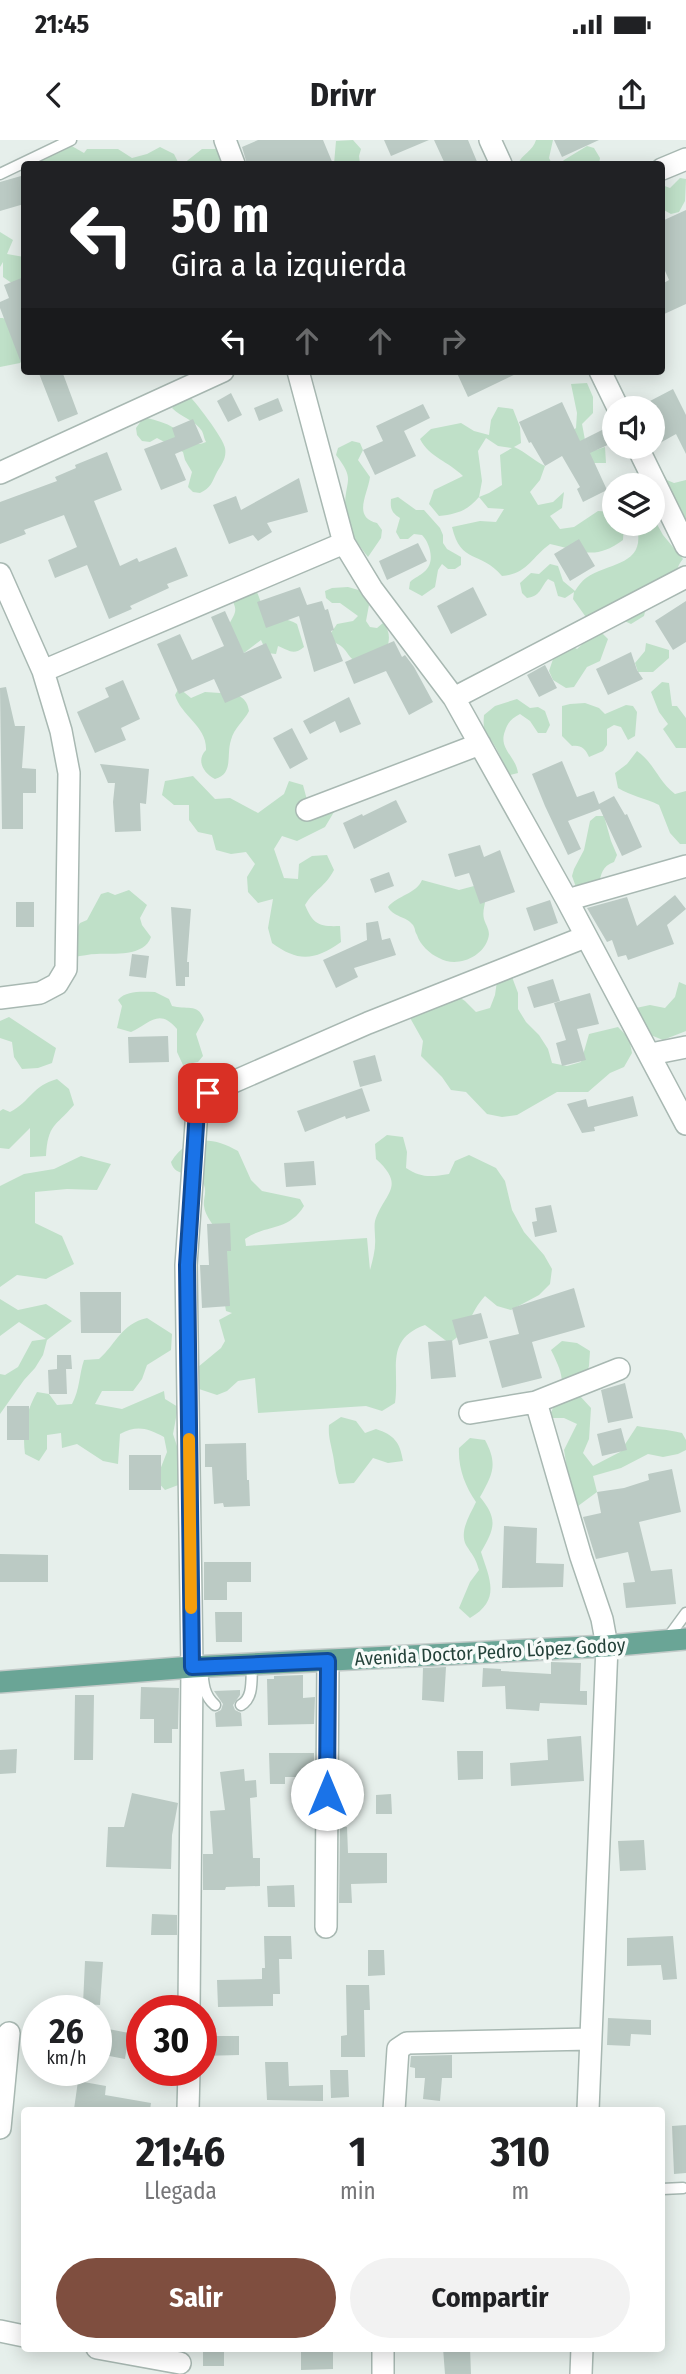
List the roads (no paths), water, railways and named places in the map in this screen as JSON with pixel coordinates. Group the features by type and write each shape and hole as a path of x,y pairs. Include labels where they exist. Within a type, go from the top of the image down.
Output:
{"main road":[{"name":"Avenida Doctor Pedro López Godoy","path":"0,1682 197,1667 607,1646 676,1640"}],"street":[{"path":"225,140 233,161"},
{"path":"490,140 500,161"},
{"path":"665,168 686,159"},
{"path":"0,473 214,375"},
{"path":"299,375 344,543 372,589 454,698 651,1054 686,1124"},
{"path":"602,375 612,396"},
{"path":"643,459 686,546"},
{"path":"43,671 344,543"},
{"path":"0,574 43,671 61,730 69,773 66,969 57,984 40,993 0,998"},
{"path":"454,698 686,577"},
{"path":"307,810 480,744"},
{"path":"567,900 686,866"},
{"path":"189,1995 197,1667 187,1265 197,1110 208,1093 368,1024 585,937"},
{"path":"651,1054 686,1047"},
{"path":"470,1413 536,1402 619,1369"},
{"path":"536,1402 602,1619 607,1646 588,2107"},
{"path":"326,1927 328,1661"},
{"path":"0,2128 9,2033"},
{"path":"394,2107 398,2049 407,2043 590,2039"},
{"path":"188,2107 189,2086"},
{"path":"0,2332 21,2336"},
{"path":"121,2352 180,2362"},
{"path":"383,2352 383,2374"},
{"path":"581,2374 582,2352"}],"lane":[{"path":"27,161 71,140"},
{"path":"0,174 21,164"},
{"path":"676,1640 686,1613"},
{"path":"241,1705 250,1696 252,1664"},
{"path":"197,1667 207,1697 215,1705"},
{"path":"665,2189 683,2188"}]}
